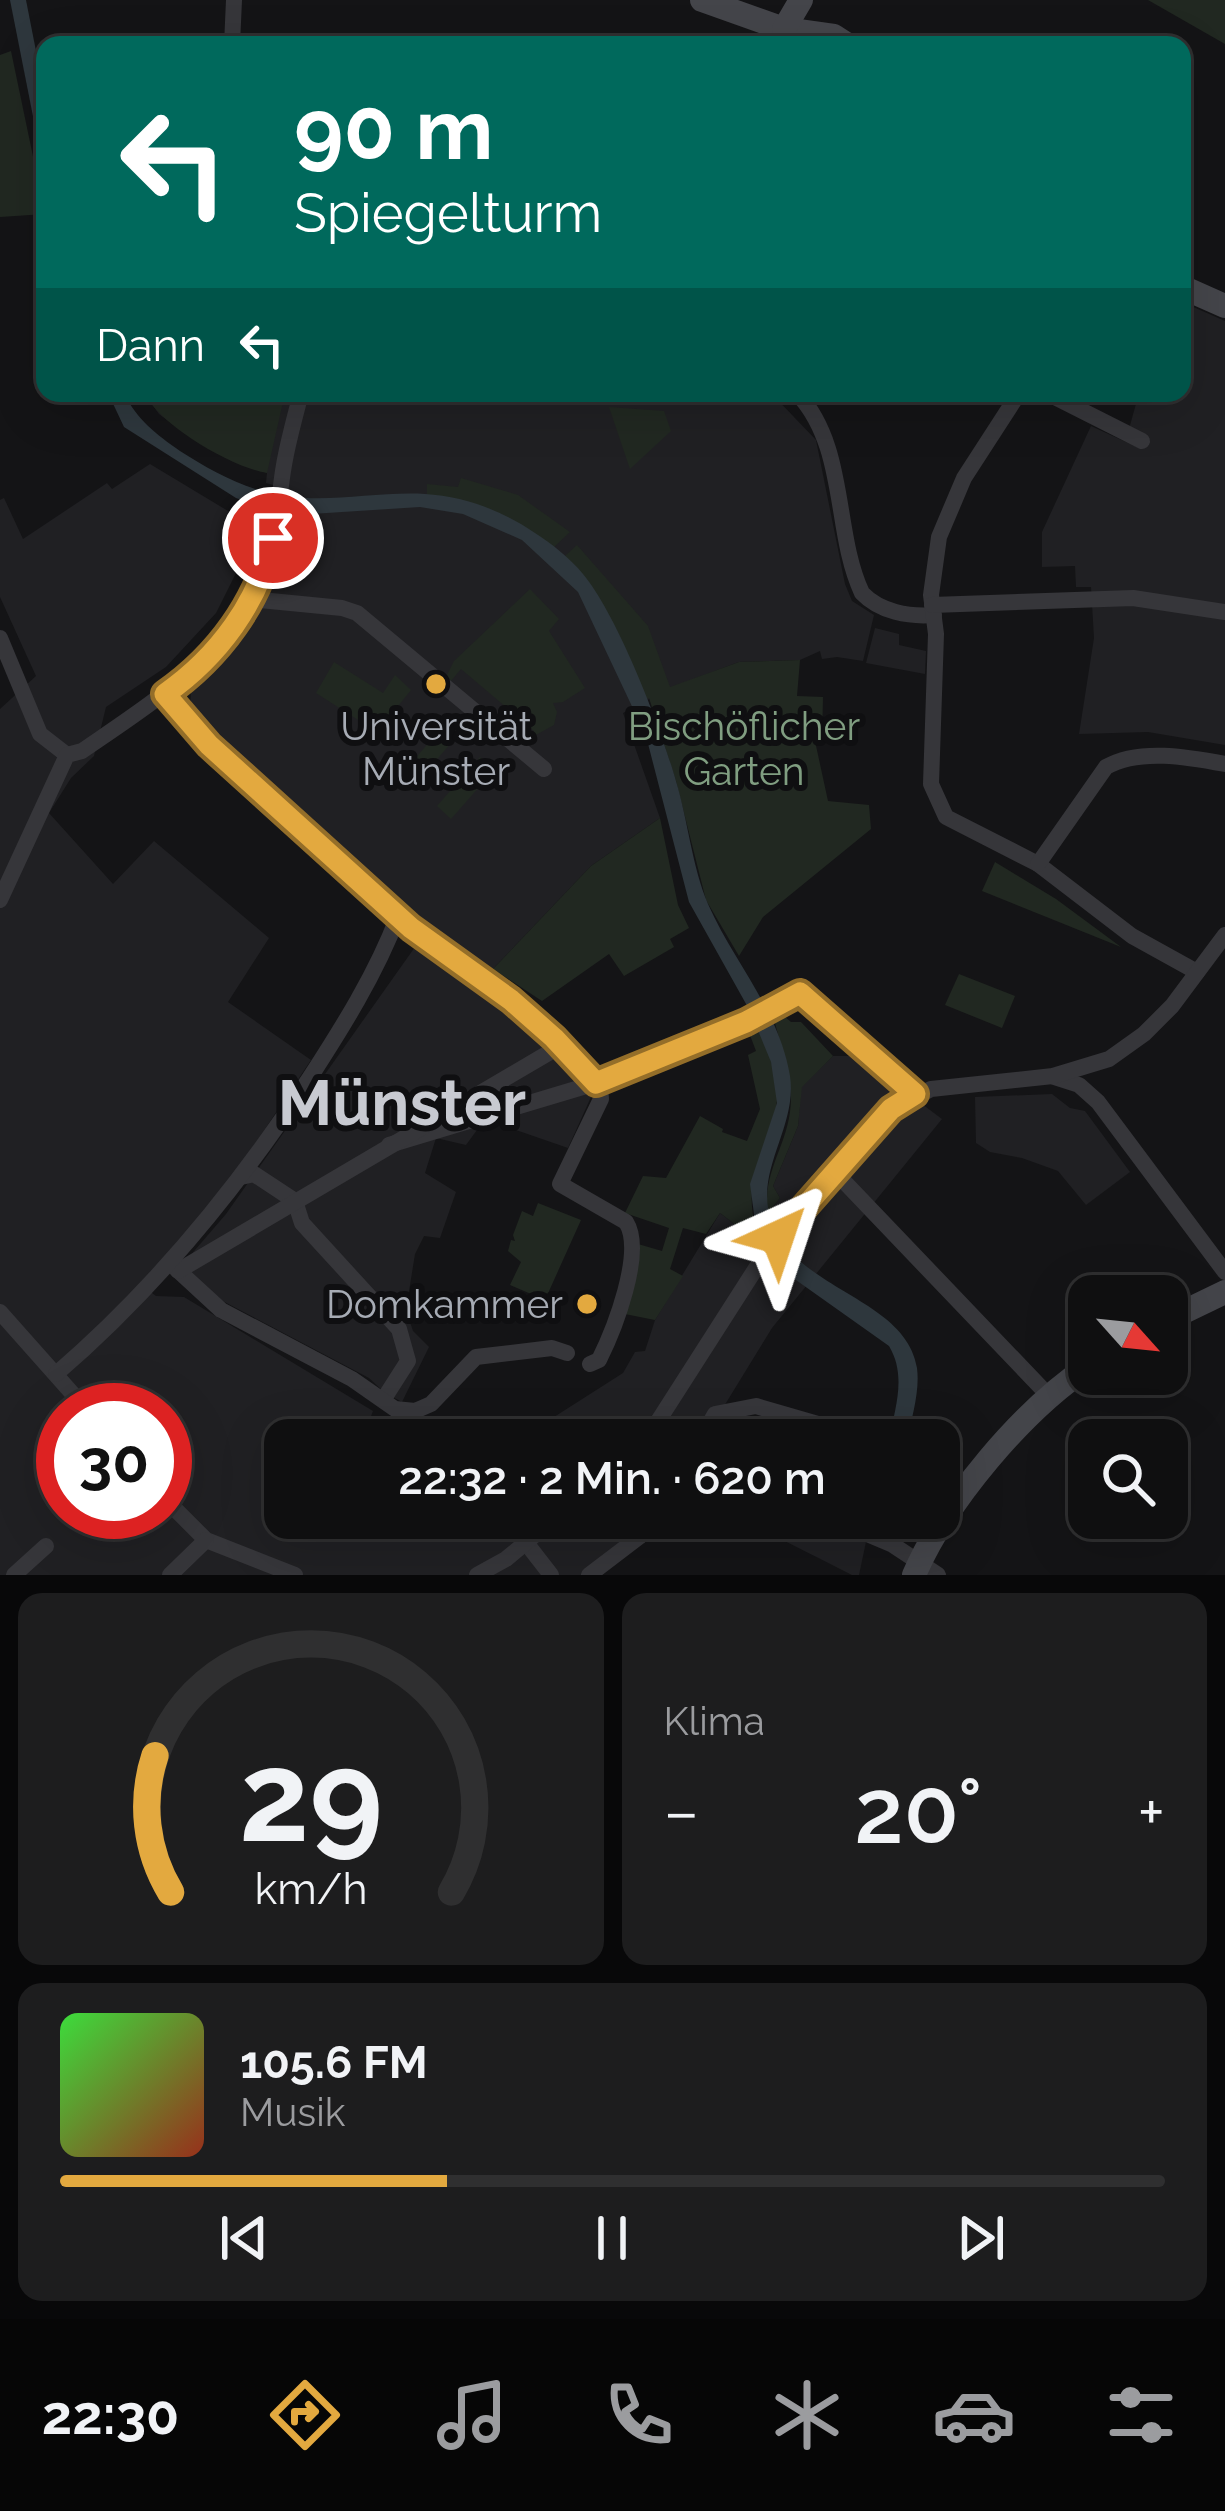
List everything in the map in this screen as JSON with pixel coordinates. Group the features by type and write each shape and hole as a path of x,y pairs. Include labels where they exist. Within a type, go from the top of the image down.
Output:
{"main road":[{"path":"702,0 778,36"},
{"path":"788,36 801,0"},
{"path":"1191,276 1225,291"},
{"path":"1191,291 1225,306"},
{"path":"1188,1310 1225,1292"},
{"path":"924,1571 938,1526 964,1490 1068,1383"}],"street":[{"path":"232,36 234,0"},
{"path":"0,900 67,755 86,749 165,694 231,631 270,551 299,402"},
{"path":"808,402 831,459 862,593 878,607 919,616 933,610 1092,598 1150,600 1225,612"},
{"path":"1013,402 948,509 932,574 930,758 934,794 946,817 1038,864 1132,936 1202,966 1225,968"},
{"path":"1065,402 1142,441"},
{"path":"250,599 342,608 357,614 544,769"},
{"path":"0,638 40,734 67,755"},
{"path":"165,694 209,745 398,916 511,1000 596,1083 601,1099 560,1184 626,1222 632,1238 622,1306 599,1360 590,1364"},
{"path":"1038,864 1106,767 1119,760 1132,756 1225,764"},
{"path":"56,1374 175,1267 329,1047 398,916"},
{"path":"661,1419 772,1244 891,1109 915,1094 1054,1076 1099,1064 1144,1034 1225,935"},
{"path":"389,1145 596,1083 749,1020 800,993 915,1094"},
{"path":"175,1267 562,1046"},
{"path":"1098,1102 1093,1082 1099,1064"},
{"path":"1054,1076 1079,1085 1098,1102 1225,1272"},
{"path":"835,1172 1050,1397"},
{"path":"241,1177 254,1174 295,1201 302,1223 399,1330 407,1360 385,1397"},
{"path":"175,1267 221,1310 352,1379 389,1407 410,1411 426,1407 472,1358 551,1348 567,1354"},
{"path":"0,1312 64,1383"},
{"path":"712,1419 715,1414 756,1406 801,1419"},
{"path":"192,1526 206,1540 295,1575"},
{"path":"477,1575 532,1539"},
{"path":"589,1575 636,1539"},
{"path":"880,1539 924,1571"},
{"path":"170,1575 206,1540"},
{"path":"526,1544 551,1575"},
{"path":"14,1575 46,1546"}],"shaded area":[{"path":"10,0 26,0 36,51 36,131"},
{"path":"1191,306 1225,321 1225,745 1148,732 1079,734 1094,638 1091,587 1076,587 1075,566 1042,567 1042,532 1091,426 1139,448 1129,429 1136,402 1191,402"},
{"path":"112,402 128,402 163,439 240,484 302,498 425,494 469,501 523,525 583,574 624,644 649,703 676,781 708,904 766,1008 784,1052 791,1095 768,1187 773,1225 805,1265 874,1310 909,1345 918,1377 912,1419 893,1419 898,1380 889,1346 779,1268 756,1229 750,1184 777,1103 771,1062 750,1011 689,902 646,736 578,592 522,540 463,514 420,507 274,512 236,498 124,427"},
{"name":"Universität Münster","path":"150,402 780,402 816,440 845,584 852,601 874,615 863,661 822,659 820,651 800,660 739,662 670,688 623,713 660,818 591,866 493,969 453,944 241,765 190,711 191,688 257,604 277,555 290,490 266,483 267,473 233,461 159,414"},
{"path":"150,464 258,529 216,613 166,667 106,707 94,756 71,778 49,813 113,884 154,841 269,938 228,1002 311,1060 235,1174 143,1286 156,1296 184,1297 373,1411 370,1419 264,1419 264,1539 625,1539 585,1575 0,1575 0,709 36,676 0,597 0,500 4,498 23,539 107,483 112,489"},
{"path":"875,628 899,634 899,645 926,651 925,674 866,663"},
{"path":"415,947 553,1047 591,1097 568,1148 499,1124 477,1130 466,1145 436,1138 425,1173 456,1192 440,1238 424,1236 415,1254 406,1310 413,1331 429,1347 402,1402 369,1378 217,1298 191,1273 189,1257 226,1214"},
{"path":"833,1056 858,1056 942,1119 772,1328 718,1416 728,1419 551,1419 623,1373 635,1352 645,1351 655,1320 720,1213 750,1236 780,1198 773,1186 798,1126 801,1087"},
{"path":"1052,1094 1070,1108 1085,1111 1130,1172 1086,1205 1058,1171 990,1152 976,1143 975,1097"},
{"path":"781,1539 867,1539 859,1575"}],"green space":[{"path":"1148,0 1225,0 1225,44"},
{"path":"11,51 36,171 36,215 0,217 0,55"},
{"path":"150,402 283,402 267,473 198,443"},
{"path":"609,407 664,411 671,431 630,469"},
{"path":"461,478 518,495 570,532 553,548 427,497 427,484 458,487"},
{"name":"Bischöflicher Garten","path":"577,545 648,626 670,687 739,662 800,660 797,696 823,697 822,741 815,741 828,801 869,805 871,829 763,917 739,956 706,900 649,698 598,596 565,556"},
{"path":"530,589 559,619 549,631 585,688 553,703 554,725 534,736 534,731 461,669 451,681 447,675 454,661"},
{"path":"334,662 383,693 395,675 411,690 377,732 316,693"},
{"path":"444,725 457,736 414,786 401,775"},
{"path":"480,757 495,769 451,819 437,806"},
{"name":"Bischöflicher Garten","path":"660,818 678,905 689,928 670,939 674,947 624,976 609,954 542,1001 493,969 591,866"},
{"path":"995,862 1056,899 1121,947 982,891"},
{"path":"959,974 1015,996 1002,1028 945,1005"},
{"path":"784,1016 801,1022 833,1056 802,1087 798,1126 773,1186 780,1198 768,1213 768,1186 791,1101 774,1019"},
{"path":"758,1026 774,1071 777,1100 752,1190 756,1229 750,1236 720,1213 706,1234 683,1228 670,1269 683,1276 655,1320 625,1314 638,1244 662,1251 669,1228 625,1213 643,1176 666,1178 700,1116 722,1132 747,1141 760,1109 748,1055 756,1051 748,1030"},
{"path":"538,1203 581,1220 545,1300 510,1285 521,1262 508,1251 511,1240 515,1241 522,1211 533,1216"}],"place":[{"name":"Universität Münster","path":"436,684"},
{"name":"Domkammer","path":"587,1304"}],"district":[{"name":"Münster","path":"402,1103"}],"route":[{"path":"273,538 241,618 189,676 165,694 209,745 411,928 511,1000 596,1083 746,1022 800,993 915,1094 891,1109 778,1237"}]}
